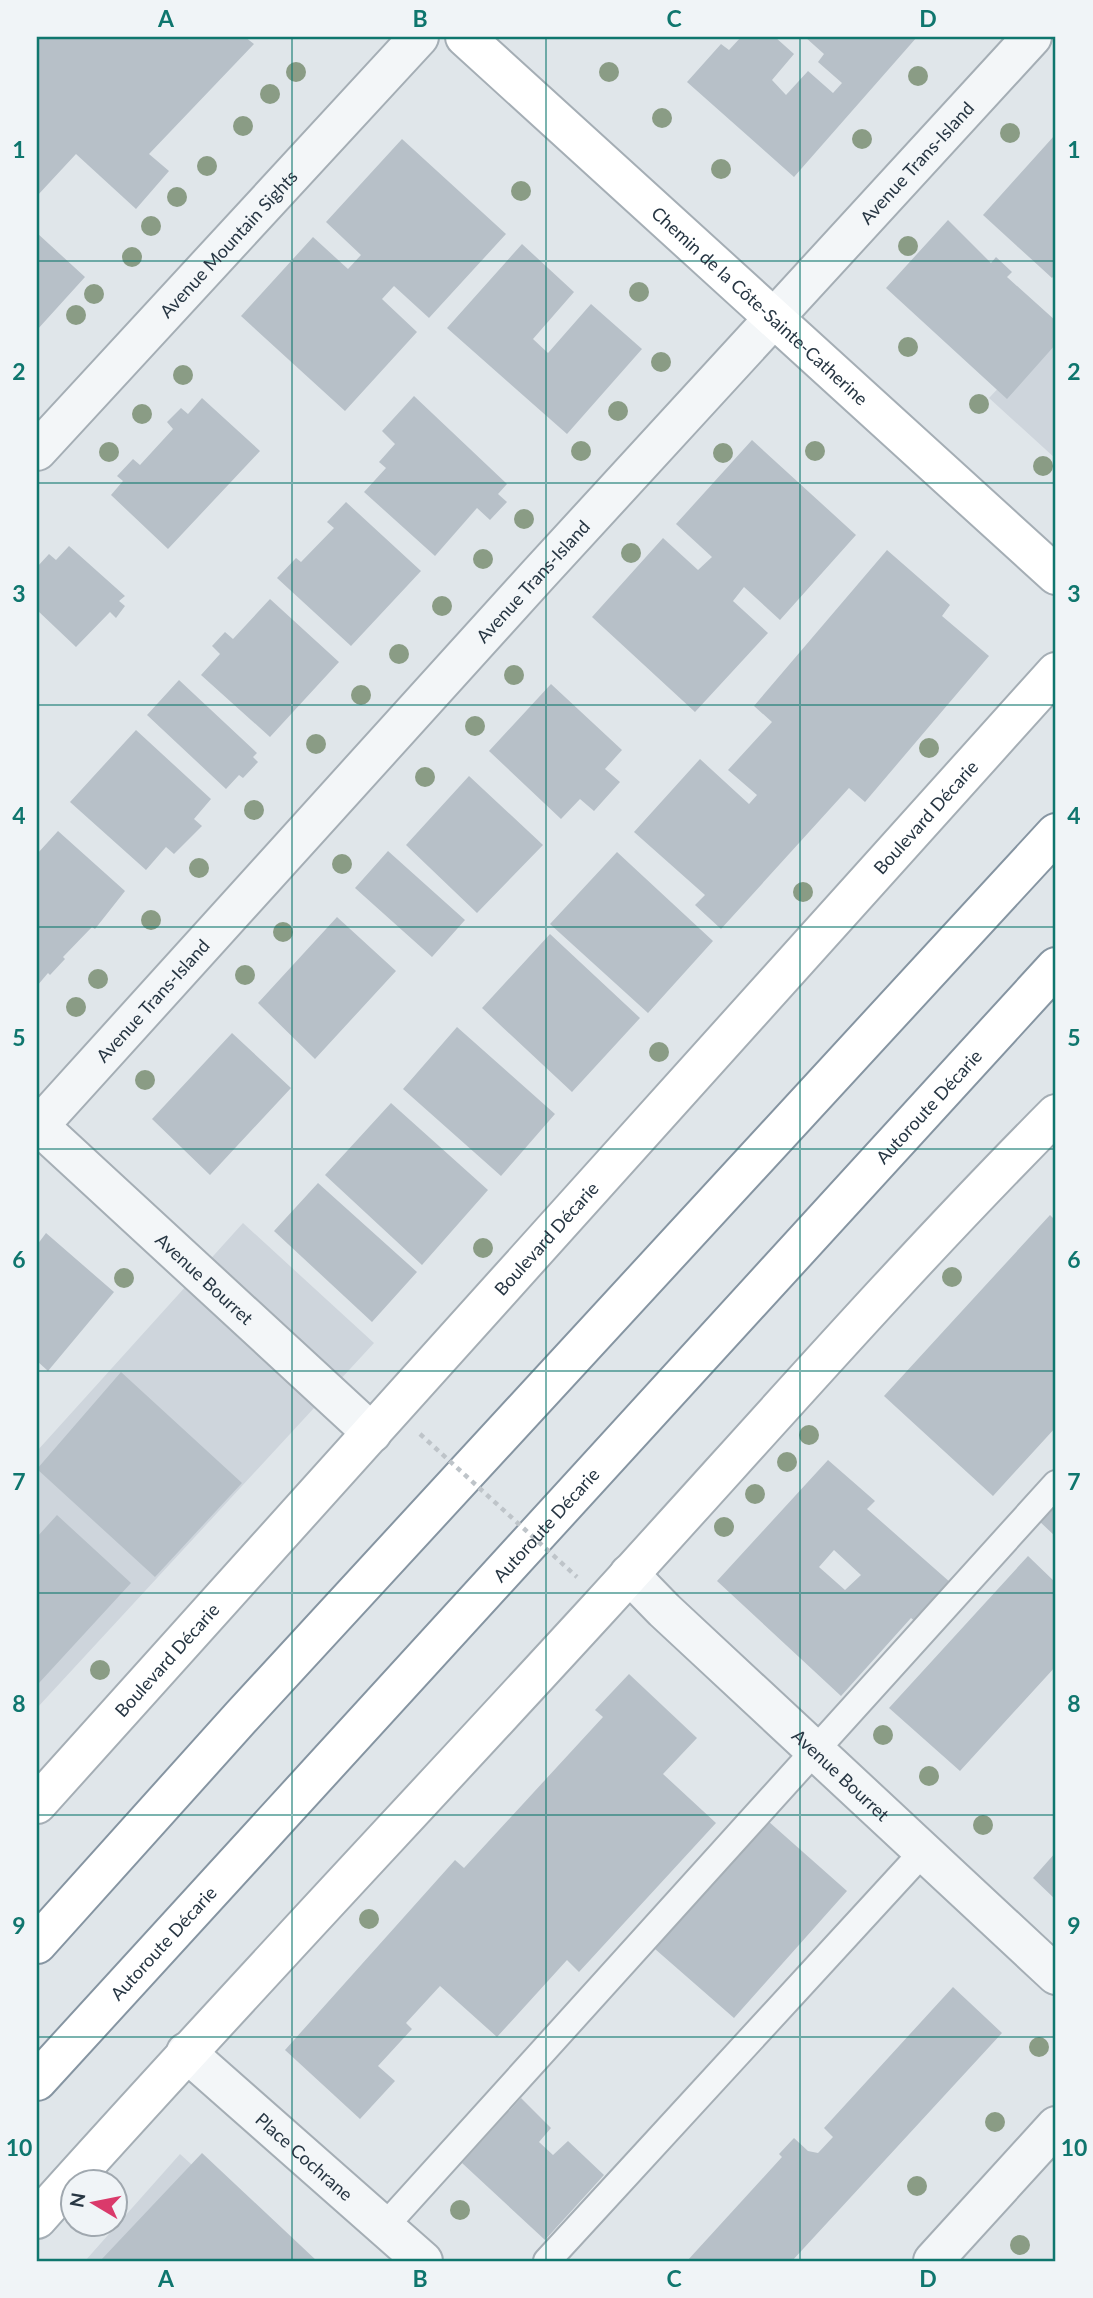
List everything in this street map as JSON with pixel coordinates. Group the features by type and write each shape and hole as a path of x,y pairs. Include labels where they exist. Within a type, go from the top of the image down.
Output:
{"main road":[{"name":"Chemin de la Côte-Sainte-Catherine","path":"465,37 1056,575"},
{"name":"Boulevard Décarie","path":"37,1804 1056,672"},
{"path":"37,1944 1056,833"},
{"name":"Autoroute Décarie","path":"37,2081 1056,967"},
{"path":"37,2219 186,2052 896,1282 1056,1116"}],"street":[{"name":"Avenue Mountain Sights","path":"37,451 419,37"},
{"name":"Avenue Trans-Island","path":"37,1126 1032,37"},
{"name":"Avenue Bourret","path":"37,1126 372,1433"},
{"name":"Avenue Bourret","path":"629,1574 814,1751 1056,1975"},
{"name":"Place Cochrane","path":"186,2052 423,2261"},
{"path":"933,2261 1056,2126"}],"lane":[{"path":"385,2226 1056,1484"},
{"path":"547,2261 923,1852"}],"path":[{"path":"421,1434 577,1577"}],"shaded area":[{"path":"1056,327 1056,459 989,398"},
{"path":"243,1223 374,1343 37,1708 37,1451"},
{"path":"180,2154 298,2261 85,2261 105,2238 130,2238 130,2210"}],"building":[{"path":"37,37 245,37 254,44 149,154 169,171 136,209 76,154 37,196"},
{"path":"741,37 775,37 794,54 772,80 786,95 808,71 833,93 842,83 818,62 824,54 805,37 917,37 794,177 687,82 721,44 729,50"},
{"path":"1054,136 1056,273 1052,278 983,215"},
{"path":"402,139 506,234 429,318 394,286 382,299 417,332 345,411 241,316 313,237 348,269 361,255 326,222"},
{"path":"948,220 991,263 996,257 1012,272 1007,277 1056,321 1056,344 1007,399 886,288"},
{"path":"37,233 85,277 37,330"},
{"path":"522,244 574,292 533,339 548,353 591,304 642,349 567,434 447,328"},
{"path":"414,396 507,484 498,494 507,502 490,520 477,508 435,556 364,492 386,468 379,462 395,444 382,431"},
{"path":"202,398 260,451 168,549 111,495 123,481 117,476 133,459 140,465 173,429 167,422 181,408 188,414"},
{"path":"752,440 856,535 780,620 744,587 733,601 768,633 695,712 592,617 663,538 698,570 712,557 676,524"},
{"path":"346,502 421,571 351,646 277,578 296,558 301,562 334,528 327,522"},
{"path":"69,546 125,596 119,601 125,606 116,618 110,612 76,647 37,610 37,567 49,554 56,560"},
{"path":"887,550 950,605 942,616 989,656 865,802 849,788 721,929 695,905 705,895 634,832 700,759 749,804 757,795 728,770 772,722 754,706"},
{"path":"270,599 339,662 270,737 201,675 220,654 212,646 225,632 233,639"},
{"path":"179,680 257,753 253,757 258,762 243,778 239,775 226,789 147,715"},
{"path":"551,684 622,750 605,769 620,782 594,811 580,799 561,819 489,751"},
{"path":"136,730 211,799 194,819 202,826 174,854 166,847 146,870 70,802"},
{"path":"469,776 543,845 477,913 406,845"},
{"path":"58,831 125,891 95,929 92,927 37,986 37,854"},
{"path":"388,851 465,920 432,957 355,888"},
{"path":"617,852 713,941 648,1013 550,924"},
{"path":"337,917 396,971 315,1059 258,1003"},
{"path":"550,934 640,1018 572,1092 482,1008"},
{"path":"457,1027 555,1114 501,1176 403,1089"},
{"path":"232,1033 291,1088 210,1175 152,1119"},
{"path":"391,1103 488,1190 422,1265 325,1175"},
{"path":"318,1183 417,1272 372,1322 274,1231"},
{"path":"1050,1215 1056,1221 1056,1427 993,1496 884,1396"},
{"path":"46,1233 114,1292 48,1371 37,1361 37,1245"},
{"path":"121,1372 242,1483 155,1577 37,1469"},
{"path":"828,1460 875,1501 867,1509 951,1583 917,1623 911,1618 841,1696 717,1581","holes":["834,1550 861,1575 845,1590 819,1567"]},
{"path":"1056,1498 1056,1537 1037,1519"},
{"path":"57,1515 131,1583 39,1683 37,1537"},
{"path":"1028,1556 1056,1583 1056,1666 960,1771 889,1708"},
{"path":"629,1674 697,1738 663,1774 716,1823 579,1972 567,1960 497,2037 440,1986 406,2023 412,2029 378,2066 395,2081 360,2119 285,2050 455,1860 464,1868 603,1717 595,1710"},
{"path":"768,1821 847,1891 734,2018 655,1949"},
{"path":"1056,1852 1056,1900 1033,1878"},
{"path":"953,1987 1002,2033 792,2261 687,2261 782,2157 779,2154 794,2138 808,2151 818,2153 833,2137 824,2128"},
{"path":"521,2098 551,2128 539,2142 553,2155 568,2141 604,2175 545,2240 462,2163"},
{"path":"202,2153 317,2261 100,2261 122,2238 130,2238 130,2229"}]}
